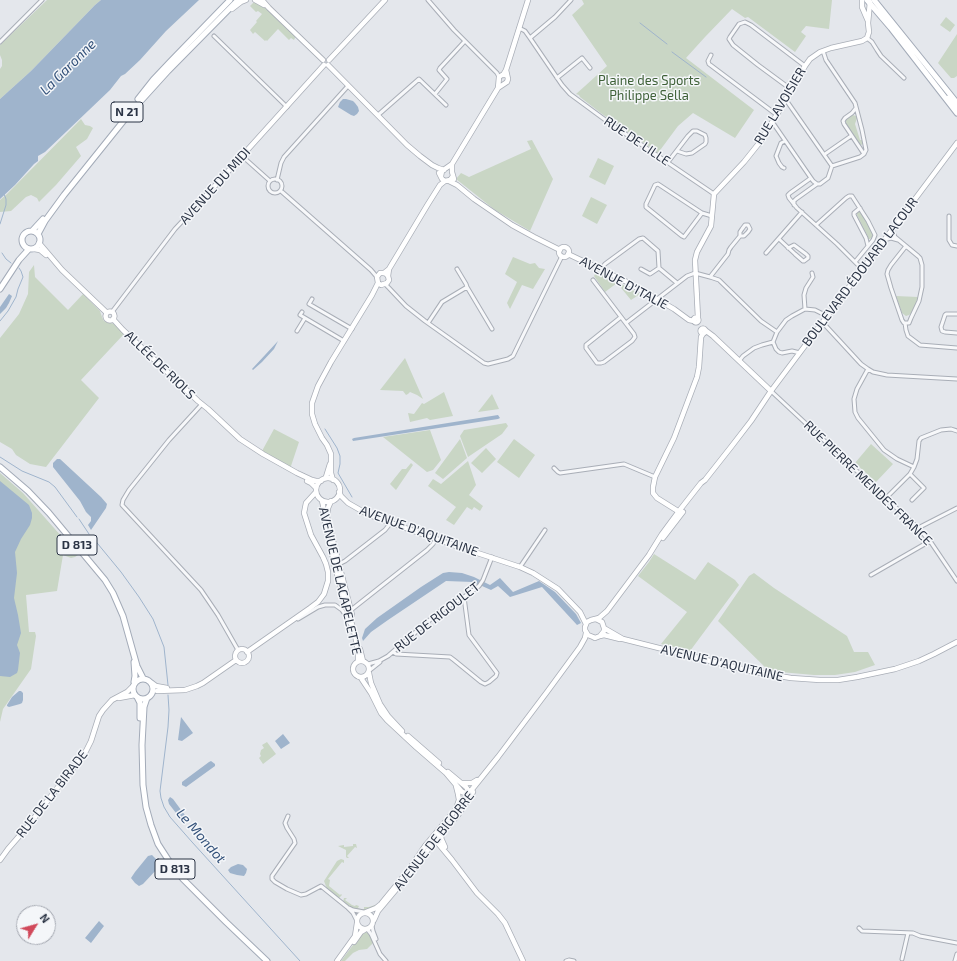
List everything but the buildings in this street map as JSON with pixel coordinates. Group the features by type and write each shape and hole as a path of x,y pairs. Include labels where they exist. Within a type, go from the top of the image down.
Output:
{"main road":[{"name":"N 21","path":"32,231 45,217 153,80 230,0"},
{"name":"N 21","path":"38,234 45,220 129,114 238,0"},
{"path":"868,1 891,21 957,103"},
{"path":"868,1 891,28 957,113"},
{"path":"0,285 20,252 23,245 23,235 32,231 38,234 40,238 39,243 19,260 0,289"},
{"path":"23,245 31,249"},
{"name":"D 813","path":"0,467 28,491 49,513 96,568 114,593 137,666 143,678"},
{"name":"D 813","path":"129,639 134,667 134,684"},
{"path":"143,678 152,683 153,690 155,692 147,698 140,699 133,692 134,684 137,680 143,678"},
{"name":"D 813","path":"136,696 140,703 140,734 142,745"},
{"name":"D 813","path":"147,698 144,707 142,745 143,786 146,807 158,844 183,879 267,961"}],"street":[{"path":"0,42 42,0"},
{"path":"209,30 237,5 246,0"},
{"path":"255,0 269,8"},
{"path":"262,0 407,144 432,165 444,179 456,184 474,199 507,222 560,250 562,248 566,248 569,251 566,256 562,256 514,355 510,358 488,364 484,363 428,323 402,302 389,288 376,279 389,269 444,179"},
{"name":"AVENUE DU MIDI","path":"109,312 176,229 385,0"},
{"path":"428,0 465,41 507,80 506,83 498,88"},
{"path":"444,179 441,172 452,164 498,88 501,76 506,70 528,0"},
{"path":"530,38 571,0"},
{"path":"868,1 863,9 868,23"},
{"path":"868,1 869,32 867,38 872,42 881,56 904,78"},
{"path":"792,90 733,45 729,39 730,37 739,24 746,22 804,66"},
{"name":"RUE DE LILLE","path":"520,28 525,31 557,78 570,94 608,122 714,194"},
{"path":"214,36 287,107"},
{"name":"RUE LAVOISIER","path":"714,194 744,162 760,142 773,123 804,66 812,57 823,51 862,42 867,38"},
{"path":"434,94 447,79 439,70 440,68 465,41"},
{"path":"823,51 826,60 856,106 866,150 860,157 832,166"},
{"path":"711,56 708,61 709,64 777,115"},
{"path":"557,78 582,58 590,68"},
{"path":"501,76 501,83 503,84"},
{"path":"378,115 419,79 446,104"},
{"path":"277,180 284,157 348,86"},
{"path":"942,93 957,108"},
{"path":"786,100 832,166 828,178 796,199 794,201 794,205"},
{"path":"856,108 843,121 851,136 864,154"},
{"path":"773,123 813,181 817,184"},
{"path":"668,162 693,131 705,135 706,142 692,153 686,154 677,151"},
{"path":"825,154 851,136"},
{"name":"BOULEVARD ÉDOUARD LACOUR","path":"771,391 884,241 957,140"},
{"path":"784,168 779,163 776,156 781,143 785,141"},
{"path":"949,152 957,144"},
{"path":"242,156 270,181"},
{"path":"452,164 456,184"},
{"path":"432,165 438,168 449,169 453,174"},
{"path":"444,179 451,180 453,174"},
{"path":"811,178 788,194 789,198 794,205 838,244 862,269"},
{"path":"270,181 274,179 279,180 282,184 281,191"},
{"path":"270,181 268,186 271,192 277,193 281,191"},
{"path":"702,213 684,237 646,207 646,204 655,185 658,184 702,213 712,216"},
{"path":"281,191 371,270 382,275"},
{"path":"655,546 662,534 751,420 771,391 724,347 703,331 696,320 698,309 695,258 711,226 714,194"},
{"path":"816,225 849,196 854,197 874,233 874,239 855,262"},
{"path":"860,208 854,213 854,215 868,242 868,246"},
{"path":"766,253 802,212"},
{"path":"949,216 949,240 952,245 957,246"},
{"path":"892,230 893,234 920,258 922,265 922,280 919,302 909,323 905,323"},
{"path":"710,277 728,254 730,247 740,236"},
{"path":"600,269 641,238 646,240 658,251 659,268 677,283"},
{"path":"884,241 895,238 900,241"},
{"path":"778,239 788,248 803,261 808,258 806,254 794,245 788,248"},
{"path":"39,243 62,270"},
{"path":"906,246 891,264 888,274 897,306 902,320 905,323 908,336 922,346 957,348"},
{"path":"31,249 40,250 109,312"},
{"path":"560,250 559,253 562,256"},
{"name":"AVENUE D'ITALIE","path":"568,254 627,282 688,319 696,320"},
{"path":"641,269 650,274 659,268"},
{"path":"457,269 492,329"},
{"path":"626,323 677,283 687,276 695,273 715,278 722,283 761,321 777,332"},
{"path":"805,309 804,295 806,288 813,277 812,273"},
{"path":"305,505 313,500 321,500 325,502 333,501 338,495 338,485 333,480 331,454 315,424 312,414 312,403 318,386 344,341 372,295 383,283 382,275"},
{"path":"593,280 626,323 635,337 601,364 597,362 586,348 586,344 621,317"},
{"path":"428,323 442,302 467,287"},
{"path":"312,299 309,304 352,329"},
{"path":"800,353 792,351 779,352 773,342 777,332 786,320 805,309 816,310 827,316"},
{"name":"ALLÉE DE RIOLS","path":"109,312 106,315 106,318 109,320 113,319 198,401 251,447 312,480 322,480"},
{"path":"302,312 300,315 344,341"},
{"path":"957,314 946,314 941,327 942,331 957,333"},
{"path":"297,331 305,318"},
{"path":"822,323 861,364 873,372 887,375 957,379"},
{"path":"680,512 656,498 653,487 655,477 674,438 697,377 701,337 703,331"},
{"path":"739,361 754,348 762,344 773,342"},
{"path":"868,369 857,389 854,399 855,412 858,418 884,450 896,459 914,467"},
{"name":"RUE PIERRE MENDES FRANCE","path":"771,391 918,528 930,541 957,581"},
{"path":"202,404 169,440 129,490 123,500 122,505 201,590 218,615 238,650"},
{"name":"ALLÉE DE RIOLS","path":"202,404 245,444 311,483 316,490"},
{"path":"886,498 910,474 917,459 919,441 922,438 941,430 957,430"},
{"path":"248,652 318,602 324,594 328,581 328,572 324,557 311,535 304,513 305,505 316,490 317,485 326,477 331,463"},
{"path":"554,468 560,473 624,464 655,477"},
{"path":"910,474 924,488 912,500"},
{"path":"322,480 333,480"},
{"path":"624,639 604,635 592,638 586,633 586,624 607,611 655,546 703,485 705,480"},
{"path":"316,490 321,500"},
{"name":"AVENUE D'AQUITAINE","path":"339,492 348,503"},
{"name":"AVENUE DE LACAPELETTE","path":"321,500 336,567 361,661"},
{"name":"AVENUE D'AQUITAINE","path":"333,501 340,500 369,515 492,557 533,573 558,589 580,612 586,624"},
{"name":"AVENUE DE LACAPELETTE","path":"333,501 328,508 327,517 351,610 361,661"},
{"path":"918,528 957,508"},
{"path":"669,530 680,512"},
{"path":"338,564 345,561 376,536 389,525 390,522"},
{"path":"520,567 545,530"},
{"path":"351,610 427,550 436,538"},
{"path":"871,575 930,541"},
{"name":"RUE DE RIGOULET","path":"368,664 385,658 438,612 464,597 479,586 492,557"},
{"path":"393,652 396,654 450,657 481,682 485,684 489,682 496,676 497,673 469,635 464,597"},
{"path":"286,625 318,607 331,604 344,612 351,630 355,635"},
{"path":"600,636 602,634 607,611"},
{"path":"580,612 587,617 600,620 604,626"},
{"name":"AVENUE D'AQUITAINE","path":"604,626 624,639 750,671 791,678 826,680 857,678 895,669 919,661 957,642"},
{"name":"AVENUE DE BIGORRE","path":"374,920 378,911 419,862 455,811 501,753 580,647 586,633"},
{"name":"AVENUE DE BIGORRE","path":"580,647 592,638"},
{"path":"238,650 242,649 248,652"},
{"path":"238,650 234,656 239,663 244,663 249,659 248,652"},
{"path":"361,678 366,676 385,658"},
{"path":"155,692 193,688 203,683 236,660"},
{"name":"AVENUE DE LACAPELETTE","path":"361,661 368,664 371,683 380,704 388,716 405,734 461,782 470,793"},
{"name":"AVENUE DE LACAPELETTE","path":"361,661 354,665 353,671 356,676 361,678 387,720 446,773 462,792 470,793"},
{"path":"152,683 163,688 184,690"},
{"name":"RUE DE LA BIRADE","path":"0,860 86,751 91,742 99,716 108,704 116,697 127,692 134,684"},
{"path":"108,704 120,698 136,696"},
{"path":"461,782 468,784 478,780 496,757 501,753"},
{"path":"453,781 458,791 459,800 455,811"},
{"name":"AVENUE DE BIGORRE","path":"365,912 376,908 381,904 408,871 420,852 458,814 470,793"},
{"path":"288,816 285,823 295,843 272,876 272,879 301,895 321,886 353,913 361,928 370,931 382,957 386,961"},
{"path":"442,846 441,838 444,829"},
{"path":"435,838 477,893 498,914 523,961"},
{"path":"419,862 432,847 442,846"},
{"path":"347,907 370,914 374,920 372,926 378,944 377,946"},
{"path":"338,961 355,936 359,916 365,912"},
{"path":"338,961 361,932 372,926"},
{"path":"859,928 862,931 908,932 920,936 957,943"},
{"path":"902,959 908,932"},
{"path":"955,961 957,954"},
{"path":"566,961 574,961"}],"green space":[{"path":"47,0 101,0 31,71 0,99 0,69 2,66 2,60 0,55 0,45"},
{"name":"Plaine des Sports Philippe Sella","path":"582,0 832,0 829,29 806,26 801,32 806,36 795,52 748,17 745,18 732,9 686,58 754,110 735,138 693,113 678,126 658,153 576,94 607,66 572,15 584,4"},
{"path":"254,2 259,3 271,12 296,36 294,40 291,38 289,40 278,29 267,41 255,32 253,34 250,30 262,14 258,11 256,12 250,6"},
{"path":"946,17 955,25 950,32 940,25"},
{"path":"957,34 957,76 951,78 938,63"},
{"path":"851,115 856,116 857,118 855,124 860,140 863,141 863,144 861,145 846,124 846,120"},
{"path":"81,119 85,125 93,128 87,139 76,147 81,156 56,185 39,202 37,198 31,195 26,197 11,211 0,212 0,200"},
{"path":"532,140 553,179 530,231 495,210 456,179 461,173 469,177 531,149 527,141"},
{"path":"598,158 614,166 605,185 589,177"},
{"path":"591,197 607,205 597,224 582,216"},
{"path":"858,211 862,213 872,231 872,237 870,239 868,239 857,215"},
{"path":"513,257 530,264 535,263 539,268 545,269 533,289 522,285 510,309 507,303 517,282 505,274"},
{"path":"34,265 35,277 68,310 83,294 100,311 104,321 114,324 124,334 81,380 99,398 46,467 30,464 16,455 12,449 0,442 0,338 19,314 28,294 29,272"},
{"path":"596,272 640,294 631,300 617,283 605,292 594,276"},
{"path":"896,296 918,297 913,312 906,316 902,313"},
{"path":"405,358 423,399 410,392 406,395 403,391 380,390"},
{"path":"444,392 453,416 430,420 427,418 410,422 408,413 414,414 422,403 424,404"},
{"path":"492,394 499,409 478,412"},
{"path":"506,423 508,426 502,434 468,457 460,436 464,430"},
{"path":"274,429 299,442 291,466 262,451"},
{"path":"430,430 441,460 433,470 427,472 383,437"},
{"path":"460,439 467,458 443,479 435,473"},
{"path":"514,439 535,455 519,478 497,462"},
{"path":"871,444 893,464 876,482 855,463"},
{"path":"486,448 496,459 482,473 471,463"},
{"path":"468,461 476,485 469,495 483,506 480,511 474,507 472,510 467,507 454,525 446,520 456,507 428,486 433,479 441,484"},
{"path":"411,463 413,465 396,490 390,484 402,469 406,469"},
{"path":"0,473 23,493 78,555 71,558 63,555 57,591 26,595 29,632 35,632 36,636 31,669 3,709 0,722"},
{"path":"654,554 695,580 708,562 735,580 739,585 690,651 661,644 687,612 638,576"},
{"path":"754,573 774,588 847,636 854,652 868,652 875,665 855,672 835,675 814,675 769,671 718,621 749,576"},
{"path":"267,742 276,754 263,764 259,758 261,756 261,750 264,748 262,745"},
{"path":"353,844 356,844 357,848 355,847 347,856 349,858 347,858 346,850 338,846 353,846"},
{"path":"341,859 344,860 344,863 342,862 328,879 330,880 329,886 342,895 339,898 327,889 324,881 337,861"},
{"path":"344,898 347,898 345,900 352,905 359,906 358,908 361,909 378,904 375,907 359,910 343,902"},
{"path":"364,932 370,934 373,943 367,949 359,950 353,953 345,961 341,961 362,933"}],"water":[{"name":"La Garonne","path":"101,0 199,0 166,31 140,60 121,76 110,90 45,152 38,156 38,161 0,199 0,99 31,71"},
{"path":"343,99 353,101 355,103 359,111 357,114 354,116 351,115 338,107"},
{"path":"9,294 12,296 9,303 0,314 0,307"},
{"path":"278,341 274,349 253,370 252,369"},
{"path":"498,415 500,418 498,419 353,441 352,439 354,438"},
{"path":"57,459 60,459 107,504 106,508 91,530 88,525 91,521 91,517 53,467 53,463"},
{"path":"0,481 29,505 32,513 30,525 15,552 17,573 14,598 21,633 17,645 20,653 18,670 17,673 10,677 0,676"},
{"path":"443,573 462,573 490,585 500,578 513,592 539,581 555,592 576,614 581,623 577,625 542,587 510,597 498,586 491,590 473,582 446,581 371,632 363,641 362,638 365,629 377,618 421,587"},
{"path":"19,691 23,693 22,703 9,707 7,706 12,697"},
{"path":"181,717 193,733 182,741 178,740"},
{"path":"283,734 290,743 281,749 275,741"},
{"path":"211,761 215,764 215,766 186,787 182,785 182,782"},
{"path":"170,797 187,818 186,823 183,822 169,804 168,800"},
{"path":"152,855 160,865 143,884 139,886 131,878 148,856"},
{"path":"238,864 243,865 247,869 244,876 230,873 228,870"},
{"path":"99,921 104,926 91,943 85,938"}],"waterway":[{"path":"640,23 667,44"},
{"path":"672,52 706,77"},
{"path":"0,224 6,205 4,194"},
{"path":"2,253 11,263"},
{"path":"0,321 16,297 23,277 19,268"},
{"path":"325,429 337,448 340,456 338,473 352,497"},
{"path":"0,457 22,471 49,482 55,487 77,517"},
{"path":"79,519 89,534"},
{"name":"Le Mondot","path":"93,538 121,572 153,619 164,647 168,685"},
{"name":"Le Mondot","path":"168,695 168,727 160,791 164,807 170,817 192,842 300,961"}]}
